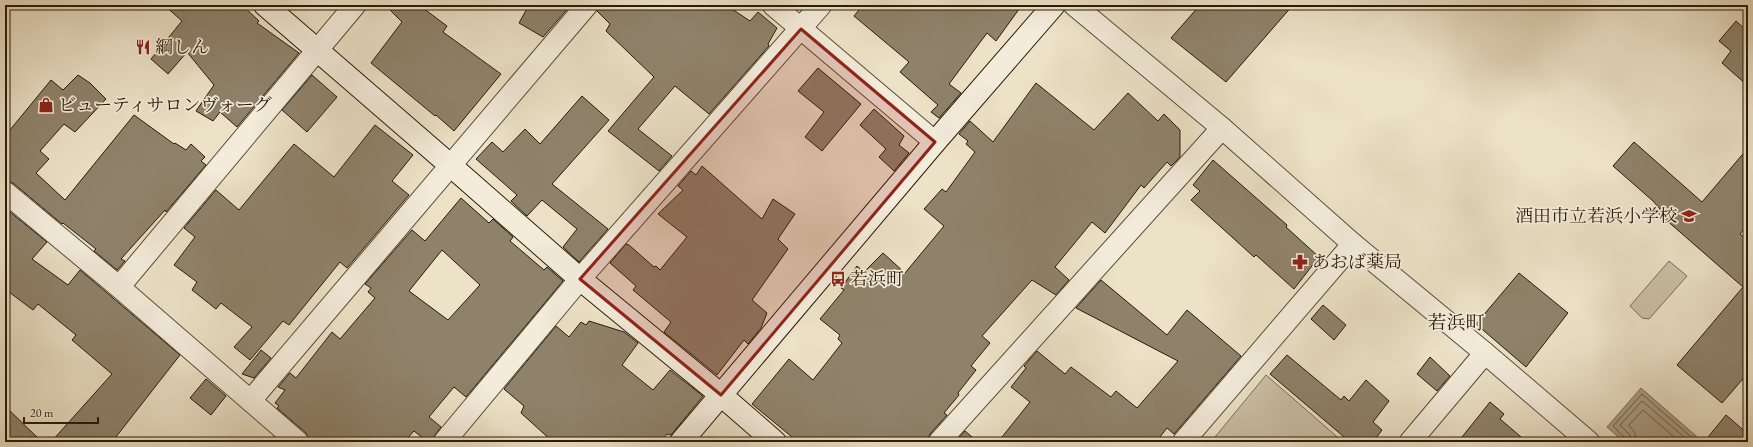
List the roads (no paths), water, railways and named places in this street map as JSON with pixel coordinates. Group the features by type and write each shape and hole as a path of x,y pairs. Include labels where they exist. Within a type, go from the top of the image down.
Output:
{"street":[{"path":"264,5 450,165 580,280 721,395 775,442"},
{"path":"119,287 355,5"},
{"path":"251,400 587,5"},
{"path":"773,5 935,142"},
{"path":"444,442 580,280 821,5"},
{"path":"681,442 935,142 1054,5"},
{"path":"1074,5 1222,128 1353,244 1485,353 1589,442"},
{"path":"939,442 1222,128"},
{"path":"5,192 119,287 298,442"},
{"path":"1183,442 1353,244"},
{"path":"1410,442 1485,353"}],"water":[{"path":"1641,388 1703,442 1624,442 1607,427"}],"place":[{"name":"綱しん","path":"143,47"},
{"name":"ビューティサロンヴォーグ","path":"46,105"},
{"name":"酒田市立若浜小学校","path":"1689,216"},
{"name":"あおば薬局","path":"1300,262"},
{"name":"若浜町","path":"838,279"}],"district":[{"name":"若浜町","path":"1456,322"}]}
